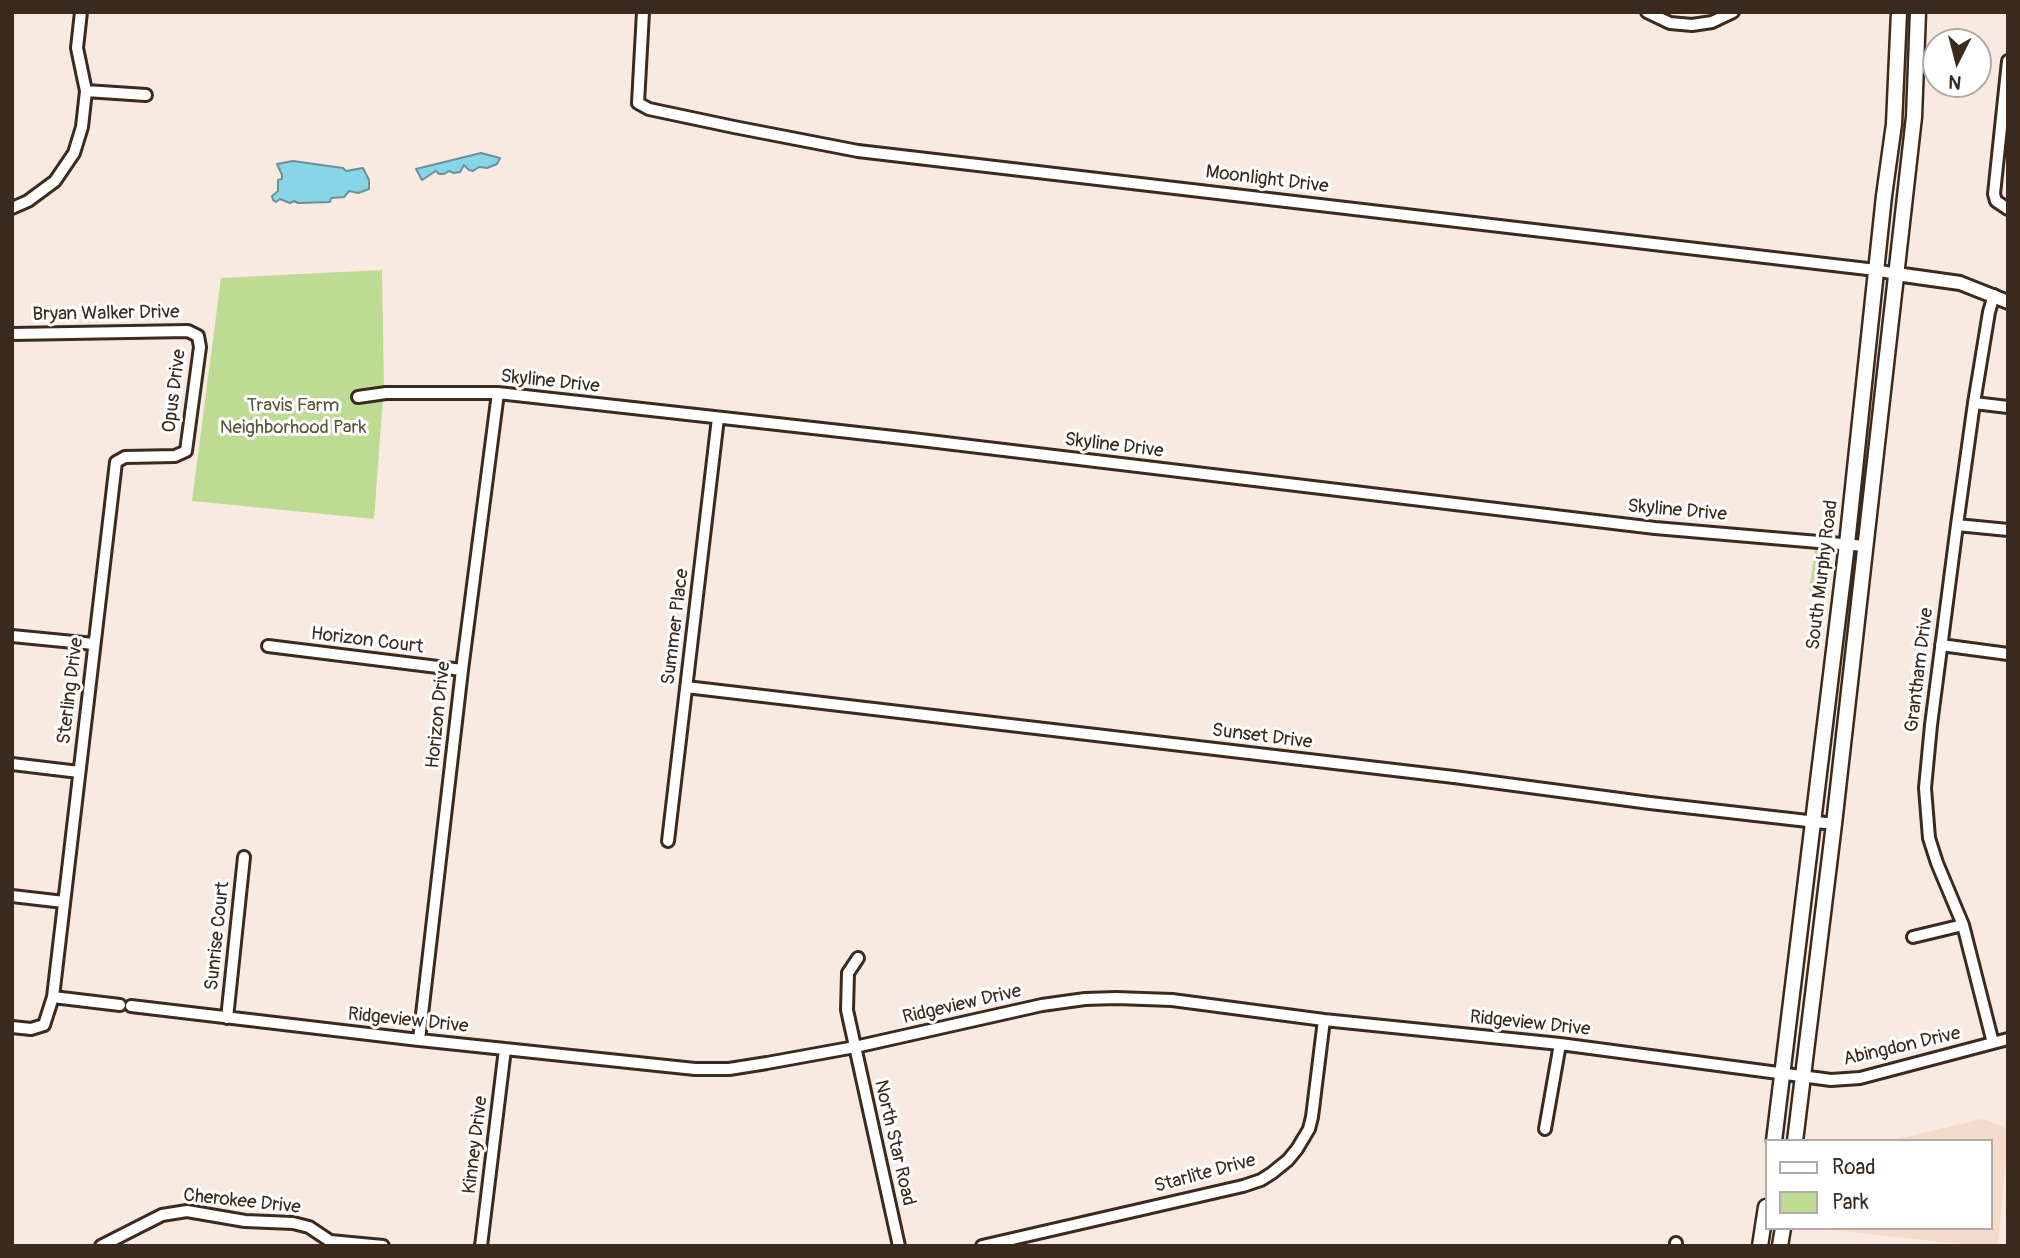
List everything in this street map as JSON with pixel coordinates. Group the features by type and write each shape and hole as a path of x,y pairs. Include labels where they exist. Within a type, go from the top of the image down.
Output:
{"main road":[{"name":"South Murphy Road","path":"1774,1139 1847,544 1894,124 1899,12"},
{"name":"South Murphy Road","path":"1795,1139 1834,824 1914,117 1918,12"},
{"path":"1760,1246 1764,1220"}],"street":[{"path":"12,208 28,201 55,181 74,153 82,127 86,90 76,48 81,12"},
{"path":"636,12 643,12"},
{"name":"Moonlight Drive","path":"643,12 638,103 649,109 849,149 1896,274"},
{"path":"1647,12 1670,23 1692,25 1712,22 1733,12"},
{"path":"2008,61 2005,112 1994,194 1996,201 2008,209"},
{"path":"86,90 146,95"},
{"path":"1896,274 1960,283 2008,302"},
{"name":"Grantham Drive","path":"1993,1043 1963,925 1929,838 1925,788 1956,525 1989,312 1994,295"},
{"name":"Bryan Walker Drive","path":"12,334 188,331 198,336"},
{"name":"Opus Drive","path":"186,451 200,347 198,336"},
{"name":"Skyline Drive","path":"358,397 386,393 498,393 1645,527 1865,546"},
{"name":"Horizon Drive","path":"419,1040 462,670 498,393"},
{"path":"1974,403 2008,407"},
{"name":"Summer Place","path":"668,841 718,418"},
{"name":"Sterling Drive","path":"12,1027 31,1029 44,1025 53,997 116,462 125,457 175,456 186,451"},
{"path":"1956,525 2008,530"},
{"path":"12,636 94,644"},
{"path":"1941,645 2008,654"},
{"name":"Horizon Court","path":"268,646 462,670"},
{"name":"Sunset Drive","path":"686,687 1834,824"},
{"path":"12,764 79,772"},
{"name":"Sunrise Court","path":"227,1018 244,857"},
{"path":"12,896 64,902"},
{"path":"1913,937 1963,925"},
{"name":"North Star Road","path":"858,958 848,973 846,1000 899,1246"},
{"name":"Ridgeview Drive","path":"53,997 670,1068 712,1069 767,1063 855,1047 1042,1005 1085,999 1172,1000 1324,1020 1560,1044 1802,1076"},
{"name":"Starlite Drive","path":"982,1246 1243,1186 1272,1173 1297,1149 1308,1129 1312,1117 1324,1020"},
{"name":"Abingdon Drive","path":"1802,1076 1831,1080 1860,1078 2008,1039"},
{"path":"1545,1129 1560,1044"},
{"name":"Kinney Drive","path":"481,1246 505,1049"},
{"name":"Cherokee Drive","path":"101,1246 162,1215 187,1211 245,1221 293,1223 309,1227 330,1241 383,1246"}],"shaded area":[{"path":"1982,1119 2006,1127 2008,1133 1998,1246 1831,1230 1992,1230 1992,1139 1897,1139"}],"green space":[{"name":"Travis Farm Neighborhood Park","path":"382,270 384,386 374,519 192,501 221,278"},
{"path":"1815,550 1832,551 1827,593 1809,591"}],"water":[{"path":"481,153 500,158 497,164 487,168 479,167 473,171 464,165 460,172 439,174 436,171 422,180 416,169"},
{"path":"293,161 343,168 346,171 363,168 369,180 369,189 358,193 349,191 344,197 331,198 330,202 290,203 280,199 276,202 272,196 278,191 278,180 282,179 277,164"}]}
